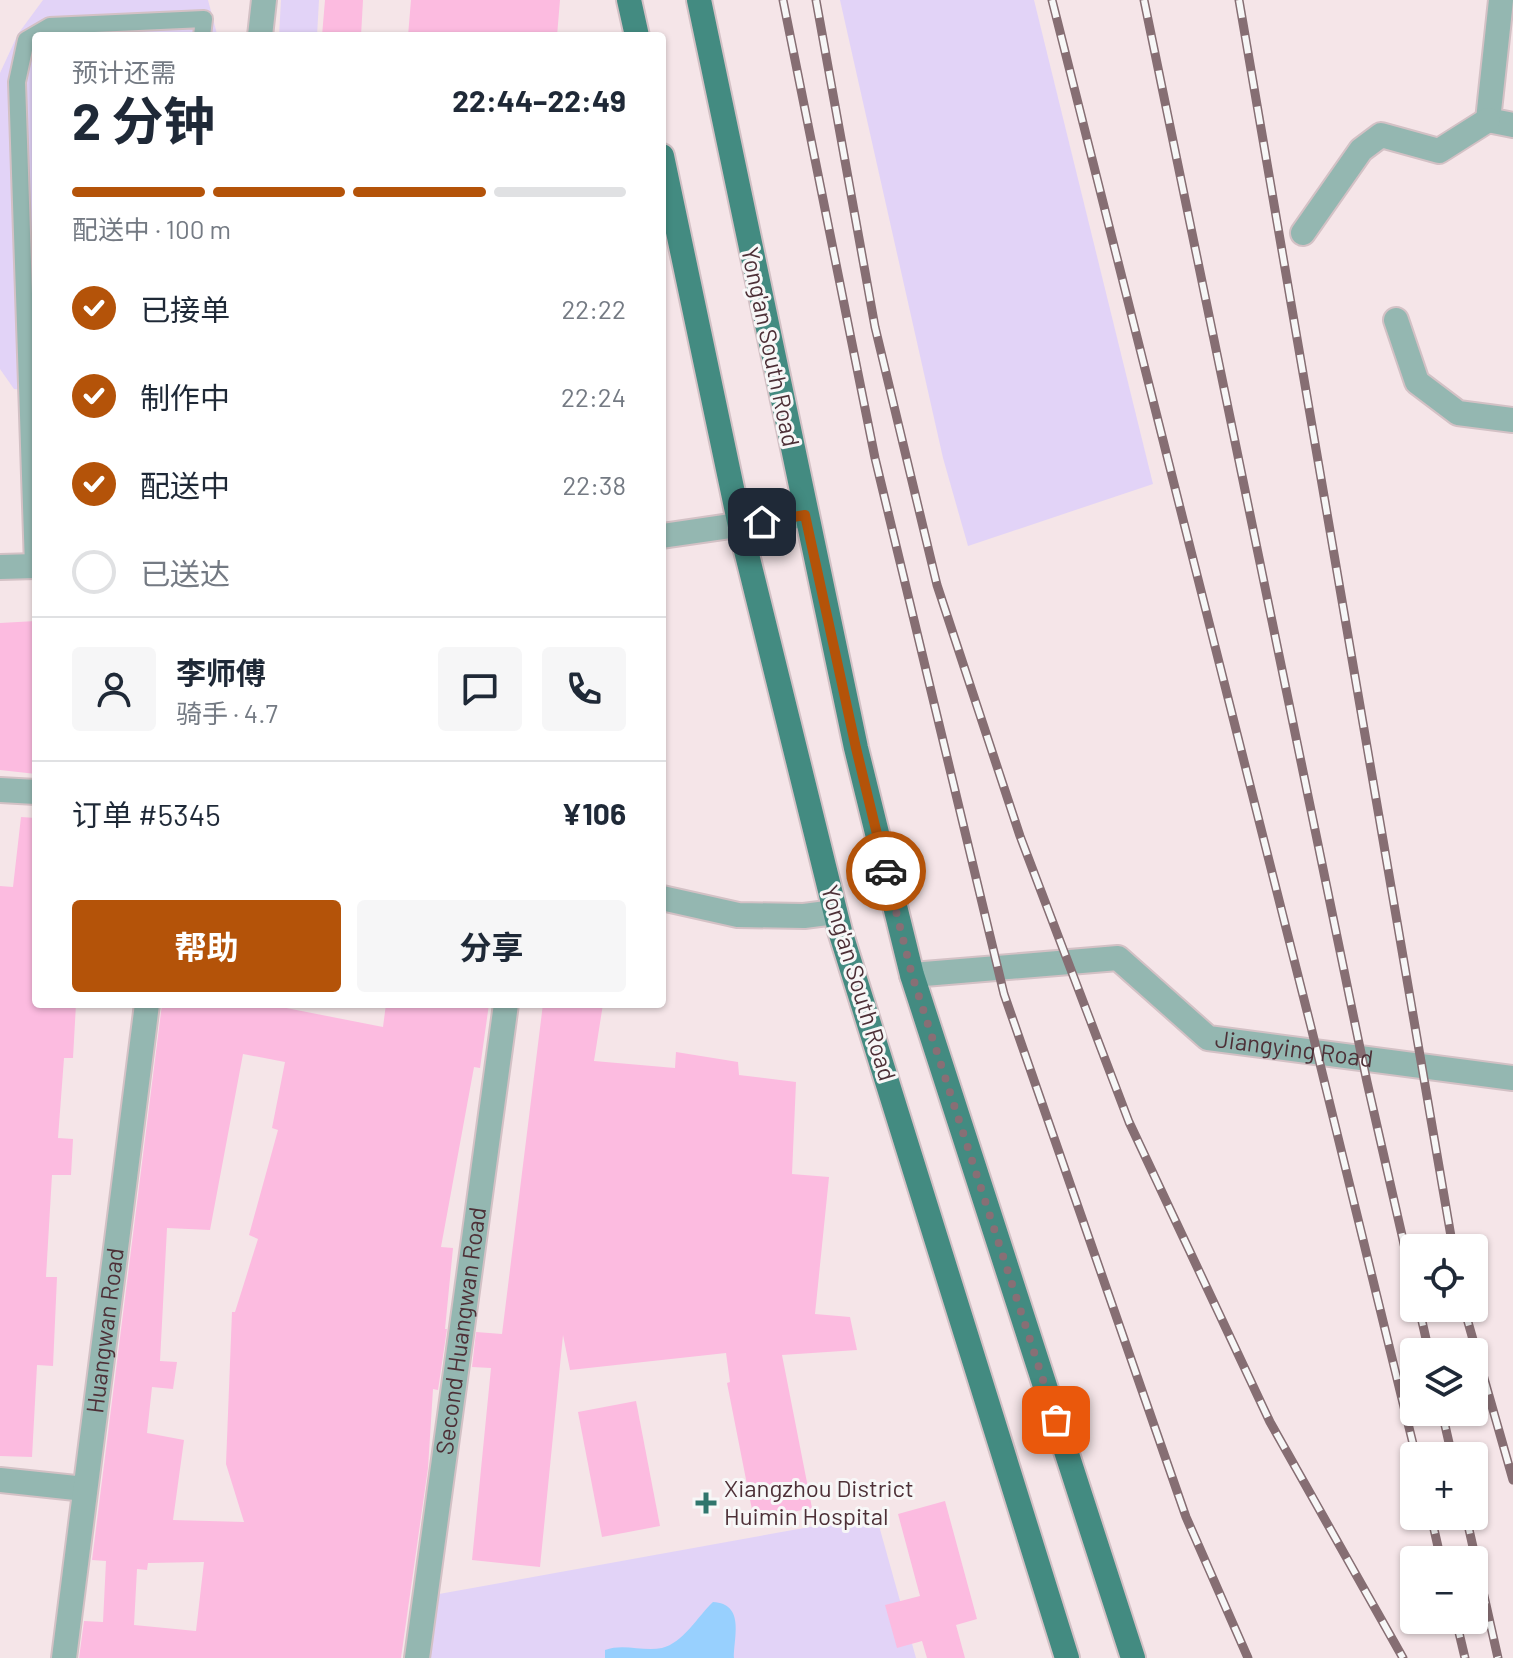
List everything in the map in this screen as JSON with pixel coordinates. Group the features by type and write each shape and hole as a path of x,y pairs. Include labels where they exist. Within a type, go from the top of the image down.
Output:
{"main road":[{"path":"629,0 636,32"},
{"name":"Yong'an South Road","path":"699,0 805,515 856,748 912,975 1133,1658"},
{"name":"Yong'an South Road","path":"666,175 740,526 835,912 1067,1658"}],"street":[{"path":"260,32 264,0"},
{"path":"1488,120 1501,0"},
{"path":"1303,233 1361,150 1381,135 1439,151 1488,120 1513,125"},
{"path":"1396,320 1417,382 1458,413 1513,420"},
{"path":"666,535 805,515"},
{"path":"0,567 32,566"},
{"path":"0,790 32,792"},
{"path":"666,899 738,915 804,916 835,912"},
{"name":"Jiangying Road","path":"912,975 1118,958 1208,1038 1513,1078"},
{"name":"Huangwan Road","path":"64,1658 146,1008"},
{"name":"Second Huangwan Road","path":"417,1658 505,1008"},
{"path":"0,1480 85,1489"}],"lane":[{"path":"40,32 50,26 204,19 202,32"},
{"path":"32,36 26,40 17,82 28,207 32,412"}],"shaded area":[{"path":"43,0 208,0 216,32 32,32 32,391 14,389 0,369 0,73 18,34"},
{"path":"281,0 319,0 317,32 279,32"},
{"path":"840,0 1034,0 1153,484 968,546 943,458"},
{"path":"876,1515 916,1658 430,1658 439,1594"}],"water":[{"path":"713,1602 730,1608 734,1615 734,1658 605,1658 605,1650 612,1648 655,1649 670,1645"}],"building":[{"path":"325,0 363,0 361,32 322,32"},
{"path":"411,0 560,0 557,32 408,32"},
{"path":"32,621 32,774 0,770 0,623"},
{"path":"21,817 32,818 32,1008 76,1008 73,1058 64,1058 58,1138 73,1139 71,1175 52,1175 46,1277 57,1277 53,1366 37,1365 32,1457 0,1456 0,886 13,887"},
{"path":"161,1008 286,1008 383,1027 385,1008 488,1008 480,1068 474,1067 441,1247 453,1248 447,1329 438,1390 433,1389 428,1468 401,1658 79,1658 84,1621 103,1622 106,1561 92,1560","holes":["243,1054 285,1062 272,1128 278,1130 249,1235 258,1239 235,1312 232,1312 226,1464 244,1522 173,1520 184,1440 147,1433 152,1387 173,1389 177,1362 160,1361 167,1228 210,1230","204,1562 196,1631 134,1625 137,1569 147,1570 148,1563"]},
{"path":"543,1008 602,1008 594,1061 675,1068 676,1052 738,1062 739,1075 796,1082 792,1174 829,1177 815,1314 850,1317 857,1350 782,1355 812,1508 754,1520 727,1383 730,1382 726,1353 570,1370 563,1335 540,1567 472,1560 491,1368 472,1367 476,1332 502,1334"},
{"path":"636,1401 660,1526 602,1537 578,1412"},
{"path":"945,1501 977,1619 956,1625 965,1658 927,1658 922,1641 897,1648 885,1605 920,1596 898,1514"}],"railway":[{"path":"783,0 875,458 1004,994 1186,1517 1248,1658"},
{"path":"816,0 875,327 937,585 1020,836 1129,1122 1270,1422 1403,1658"},
{"path":"1052,0 1413,1442"},
{"path":"1144,0 1367,1082 1402,1234"},
{"path":"1239,0 1451,1234"},
{"path":"1422,1322 1426,1338"},
{"path":"1468,1322 1513,1480"},
{"path":"1445,1426 1449,1442"},
{"path":"1434,1530 1438,1546"},
{"path":"1469,1530 1498,1658"},
{"path":"1459,1634 1465,1658"}],"way so far":[{"path":"886,871 912,975 1056,1420"}],"place":[{"name":"Xiangzhou District Huimin Hospital","path":"706,1503"}],"route":[{"path":"762,522 805,515 886,871"}]}
